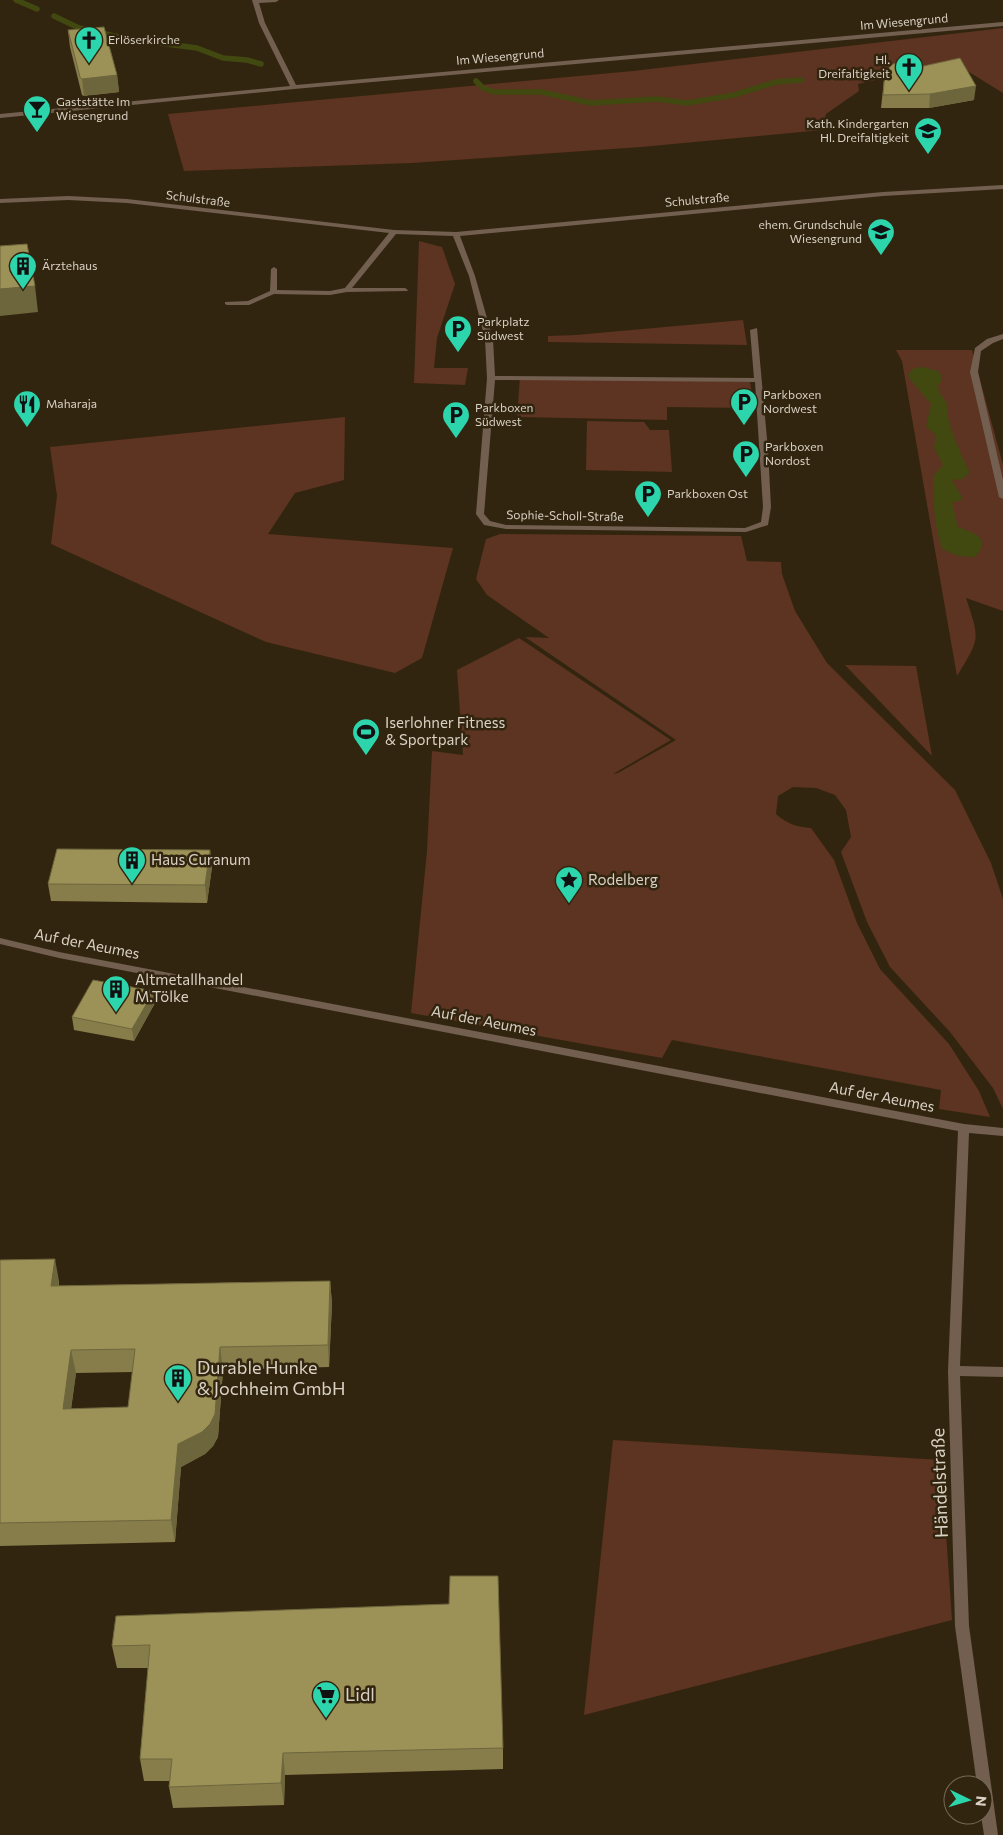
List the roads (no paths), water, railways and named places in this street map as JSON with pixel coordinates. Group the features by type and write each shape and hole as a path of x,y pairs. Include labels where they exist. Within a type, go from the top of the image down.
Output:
{"street":[{"path":"276,0 255,0 262,23 294,87"},
{"name":"Im Wiesengrund","path":"0,116 294,87 1003,24"},
{"name":"Schulstraße","path":"0,202 68,198 127,201 394,232 456,234 872,195 1003,187"},
{"path":"346,290 394,232"},
{"name":"Sophie-Scholl-Straße","path":"456,234 472,276 489,339 491,378 480,514 487,523 506,528 746,530 765,523 767,507 760,389 754,330"},
{"path":"273,292 274,269"},
{"path":"227,303 248,303 273,292 330,293 346,290 405,290"},
{"path":"1003,336 990,341 978,350 974,372 1003,497"},
{"path":"491,378 758,380"},
{"name":"Auf der Aeumes","path":"0,941 59,955 193,979 964,1128 1003,1132"},
{"name":"Händelstraße","path":"964,1128 954,1371 962,1626 991,1835"},
{"path":"954,1371 1003,1372"}],"waterway":[{"path":"16,0 37,9"},
{"path":"54,16 79,28 128,39 197,48 223,58 247,60 261,64"},
{"path":"476,81 483,88 494,92 541,92 591,103 657,99 687,103 734,95 776,82 801,80"}],"place":[{"name":"Erlöserkirche","path":"89,64"},
{"name":"Hl. Dreifaltigkeit","path":"909,91"},
{"name":"Gaststätte Im Wiesengrund","path":"37,133"},
{"name":"Kath. Kindergarten Hl. Dreifaltigkeit","path":"928,155"},
{"name":"ehem. Grundschule Wiesengrund","path":"881,256"},
{"name":"Ärztehaus","path":"23,290"},
{"name":"Parkplatz Südwest","path":"458,353"},
{"name":"Parkboxen Nordwest","path":"744,426"},
{"name":"Maharaja","path":"27,428"},
{"name":"Parkboxen Südwest","path":"456,439"},
{"name":"Parkboxen Nordost","path":"746,478"},
{"name":"Parkboxen Ost","path":"648,518"},
{"name":"Iserlohner Fitness & Sportpark","path":"366,756"},
{"name":"Haus Curanum","path":"132,884"},
{"name":"Rodelberg","path":"569,904"},
{"name":"Altmetallhandel M.Tölke","path":"116,1013"},
{"name":"Durable Hunke & Jochheim GmbH","path":"178,1402"},
{"name":"Lidl","path":"326,1719"}]}
